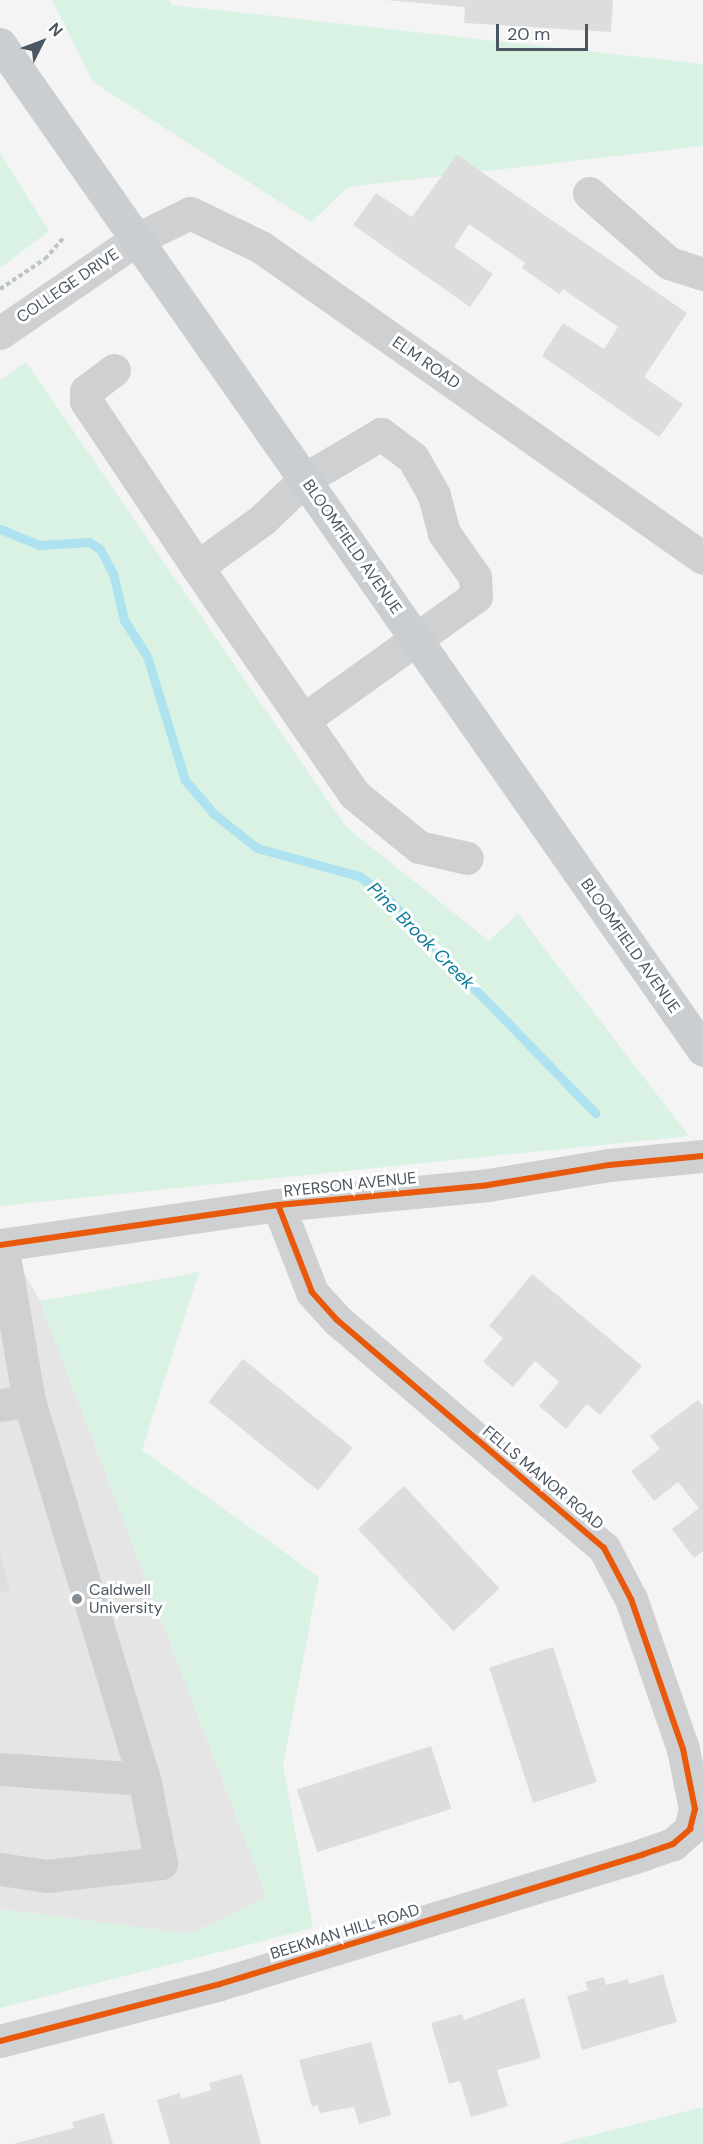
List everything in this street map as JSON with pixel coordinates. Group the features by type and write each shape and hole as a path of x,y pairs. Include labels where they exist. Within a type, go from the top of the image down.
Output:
{"main road":[{"name":"BLOOMFIELD AVENUE","path":"0,44 703,1050"}],"street":[{"path":"589,193 669,263 703,274"},
{"name":"ELM ROAD","path":"137,239 190,213 261,247 703,558"},
{"name":"COLLEGE DRIVE","path":"0,333 137,239"},
{"path":"114,370 86,391 86,401 197,567 354,794 419,847 467,858"},
{"path":"197,567 262,520 305,479 381,434 413,458 434,495 444,532 475,578 476,596 303,720"},
{"name":"RYERSON AVENUE","path":"1,1245 278,1205 488,1185 609,1165 703,1156"},
{"name":"FELLS MANOR ROAD","path":"278,1205 312,1292 336,1320 604,1548 631,1599 683,1749 695,1809 690,1829"},
{"path":"0,1869 47,1876 161,1863 144,1779 15,1402 1,1245"},
{"path":"0,1769 144,1779"},
{"name":"BEEKMAN HILL ROAD","path":"0,2041 220,1984 644,1854 673,1844 690,1829"}],"path":[{"path":"0,290 45,259 65,236"}],"shaded area":[{"name":"Caldwell University","path":"0,1230 40,1301 267,1897 190,1934 0,1909"}],"green space":[{"path":"52,0 170,0 172,5 703,64 703,146 348,187 311,222 93,82"},
{"path":"0,153 49,231 0,268"},
{"path":"26,362 346,827 489,941 518,914 689,1136 0,1206 0,380"},
{"path":"199,1272 142,1450 319,1577 283,1765 313,1928 0,2008 0,1909 190,1934 267,1897 40,1301"},
{"path":"703,2107 703,2144 558,2144"}],"building":[{"path":"386,0 613,0 611,32 464,23 465,7"},
{"path":"457,155 687,313 644,377 683,404 659,437 542,356 563,323 604,349 618,327 563,289 559,294 522,268 525,263 469,224 454,247 493,274 470,307 353,225 376,193 412,217"},
{"path":"532,1274 642,1366 600,1415 587,1404 566,1429 539,1406 559,1382 535,1361 513,1387 483,1362 503,1338 489,1326"},
{"path":"243,1359 353,1448 318,1490 208,1402"},
{"path":"698,1400 703,1406 703,1551 694,1558 672,1529 699,1508 678,1482 654,1501 631,1471 660,1449 650,1436"},
{"path":"404,1486 499,1588 453,1631 358,1529"},
{"path":"0,1552 10,1590 0,1593"},
{"path":"553,1647 597,1782 533,1803 489,1668"},
{"path":"431,1746 451,1809 317,1852 297,1790"},
{"path":"663,1974 677,2022 582,2050 567,1996 588,1990 585,1982 604,1977 606,1985 628,1979 629,1984"},
{"path":"524,1998 541,2058 497,2070 508,2106 471,2117 460,2081 449,2084 431,2023 462,2014 464,2020"},
{"path":"371,2042 391,2115 359,2124 354,2107 320,2113 317,2105 312,2107 299,2060"},
{"path":"242,2074 261,2144 170,2144 157,2100 180,2093 181,2099 211,2090 209,2083"},
{"path":"104,2113 113,2144 13,2144 74,2128 72,2122"}],"waterway":[{"name":"Pine Brook Creek","path":"0,529 39,545 89,542 100,549 113,573 124,620 147,656 185,780 214,814 257,848 359,876 381,892 595,1113"}],"cycle path":[{"path":"0,1245 278,1205 488,1185 609,1165 703,1156"},
{"path":"0,2041 220,1984 644,1854 673,1844 690,1829 695,1809 683,1749 631,1599 604,1548 337,1320 312,1292 278,1205"}],"place":[{"name":"Caldwell University","path":"77,1599"}]}
